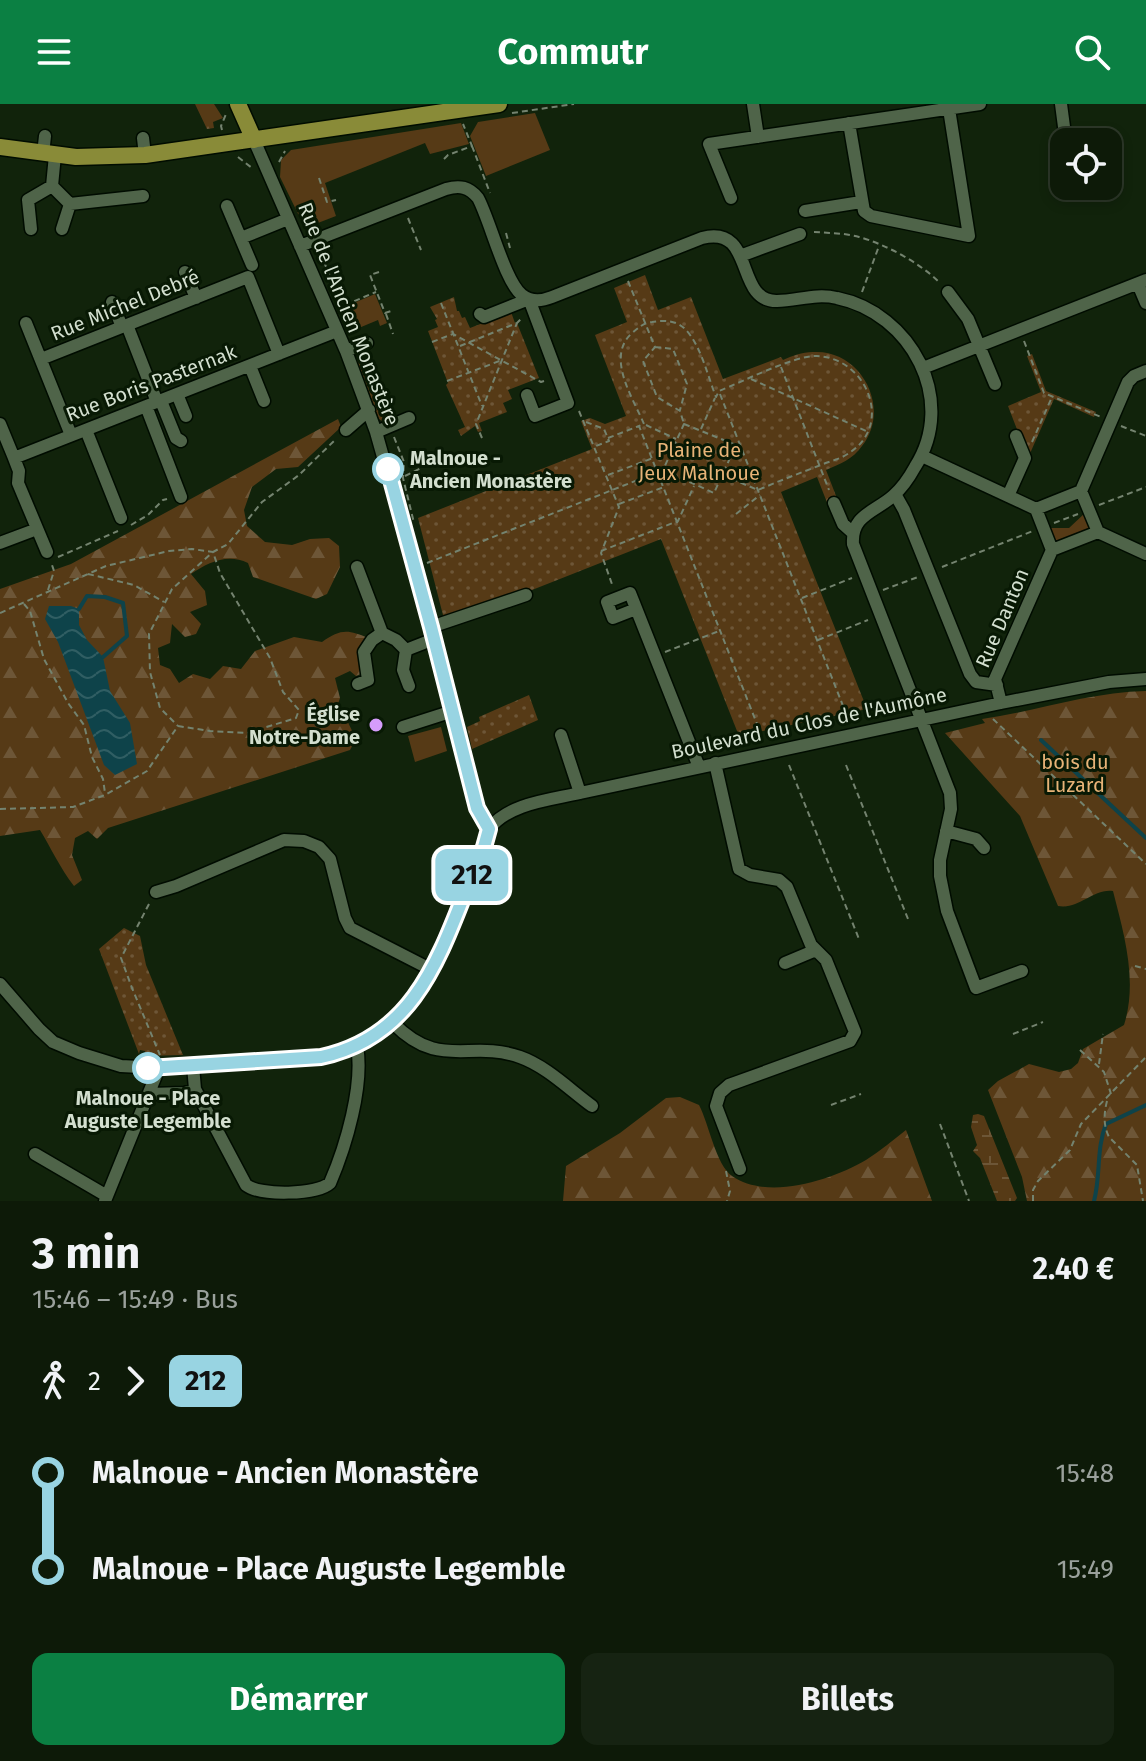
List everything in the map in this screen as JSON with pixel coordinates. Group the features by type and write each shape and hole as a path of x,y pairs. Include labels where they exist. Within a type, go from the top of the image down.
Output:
{"main road":[{"path":"239,105 254,140"},
{"path":"0,147 49,154 145,155 487,105"}],"street":[{"path":"753,104 758,137"},
{"path":"731,198 709,144 980,104"},
{"path":"1061,104 1064,128"},
{"path":"849,123 864,211 871,216 969,236 949,109"},
{"path":"45,136 52,186 70,204"},
{"path":"143,138 145,155"},
{"name":"Rue de l'Ancien Monastère","path":"254,140 369,410 394,517 415,567 477,808 489,829"},
{"path":"31,229 28,200 52,186"},
{"path":"300,246 453,187 472,191 481,203 511,280 519,293 529,299 568,403 535,416 527,395"},
{"path":"70,204 143,196"},
{"path":"805,211 861,202"},
{"path":"62,229 70,204"},
{"path":"227,206 252,265"},
{"path":"241,238 288,219"},
{"path":"701,224 706,237"},
{"path":"740,256 800,234"},
{"path":"480,314 484,317 529,299 544,300 706,237 720,237 730,241 755,291 769,301 816,296 858,303 895,326 910,342 930,390 932,413 922,456 895,494 860,518 853,533 853,544 951,801 939,869 947,911 976,988 1022,971"},
{"path":"185,272 196,298"},
{"name":"Rue Michel Debré","path":"41,359 248,277 279,354"},
{"path":"923,368 1142,282 1146,303"},
{"path":"948,292 968,319 995,384"},
{"path":"112,302 155,403 181,497"},
{"path":"26,323 71,435"},
{"name":"Rue Boris Pasternak","path":"14,458 337,331"},
{"path":"346,351 367,343"},
{"path":"250,366 264,401"},
{"path":"1036,509 1081,491 1128,382 1146,371"},
{"path":"177,394 186,416"},
{"path":"155,403 176,438 181,441"},
{"path":"346,430 369,410"},
{"path":"376,432 409,418"},
{"path":"0,424 19,471 18,483 47,552"},
{"path":"86,430 121,518"},
{"path":"1008,496 1025,458 1016,436"},
{"path":"922,456 1036,509 1052,550 1098,532"},
{"path":"1081,491 1098,532 1146,554"},
{"path":"895,494 970,674 976,682 997,685"},
{"path":"834,503 843,524 853,533"},
{"path":"0,543 37,529"},
{"name":"Rue Danton","path":"1001,703 995,679 1052,550"},
{"path":"357,567 382,633 406,650"},
{"path":"636,609 613,618 607,602 630,593 699,767"},
{"path":"409,686 403,670 406,650 433,633 526,595"},
{"path":"358,684 368,680 364,652 372,640 382,633"},
{"name":"Boulevard du Clos de l'Aumône","path":"489,829 499,818 522,807 580,793 1001,703 1109,682 1146,679"},
{"path":"403,727 453,711"},
{"path":"561,735 580,793"},
{"path":"715,763 739,869 783,883 811,945 826,960 855,1032 850,1041 729,1085 720,1093 716,1106 740,1169"},
{"path":"0,984 53,1042 121,1066 160,1063 193,1066 321,1057 357,1046 393,1023 415,999 432,970 489,829"},
{"path":"946,831 976,839 984,848"},
{"path":"156,892 284,840 304,841 319,847 330,859 350,928 432,970"},
{"path":"785,963 816,950"},
{"path":"393,1023 407,1037 432,1050 502,1052 522,1058 592,1106"},
{"path":"193,1066 195,1089 251,1195 314,1191 330,1183 356,1096 360,1072 357,1046"},
{"path":"35,1154 106,1199 160,1063"},
{"path":"149,1094 185,1093 195,1089"}],"path":[{"path":"224,144 221,126 226,111 239,105"},
{"path":"444,159 472,146 461,120"},
{"path":"278,170 280,157 291,148"},
{"path":"319,178 327,202 336,200"},
{"path":"403,205 421,250"},
{"path":"800,234 812,232 858,236 879,244 931,274 948,292"},
{"path":"858,303 879,244"},
{"path":"624,269 655,347"},
{"path":"379,272 370,275 393,334"},
{"path":"329,312 377,292"},
{"path":"441,303 482,407"},
{"path":"385,313 394,310"},
{"path":"677,440 644,424 619,359 623,343 645,323 663,320 676,323 687,331 716,397"},
{"path":"458,347 517,323 476,424 482,438"},
{"path":"1019,330 1044,393 1146,436"},
{"path":"432,342 453,334 541,382"},
{"path":"655,347 643,361 657,397 680,411"},
{"path":"415,567 663,470 684,424 680,411 687,384 673,349 655,347"},
{"path":"700,431 719,391 810,356 828,357 848,366 868,390 871,406 867,432 850,453 758,490 722,475"},
{"path":"447,381 502,360"},
{"path":"781,367 834,503"},
{"path":"750,379 867,432"},
{"path":"719,391 847,716"},
{"path":"1025,458 1052,396"},
{"path":"568,403 579,410 618,505 601,551 617,598"},
{"path":"584,422 604,429 609,441 595,447"},
{"path":"607,438 644,424"},
{"path":"684,424 738,444"},
{"path":"639,426 761,734"},
{"path":"213,552 220,573 270,658 283,692 299,710 296,718 247,733 178,726 160,708 150,672 149,634 172,589 213,552 228,544 262,502 299,475 346,430"},
{"path":"663,470 714,493 738,444"},
{"path":"607,476 653,458"},
{"path":"403,476 429,464"},
{"path":"601,551 678,521 695,484"},
{"path":"618,505 664,487"},
{"path":"873,594 1146,487"},
{"path":"1139,490 1146,492"},
{"path":"736,514 760,495"},
{"path":"0,613 106,566 169,551 192,549 213,552"},
{"path":"47,552 54,571 48,591"},
{"path":"801,598 865,573"},
{"path":"88,574 134,585 165,603"},
{"path":"22,602 30,611 44,659 84,725 92,757 103,779 105,795"},
{"path":"817,640 881,615"},
{"path":"655,656 720,630"},
{"path":"982,707 1146,864"},
{"path":"0,809 73,807 105,795 147,771 178,726"},
{"path":"789,765 859,939"},
{"path":"846,765 908,919"},
{"path":"156,892 121,958 160,1063"},
{"path":"1135,966 1146,969"},
{"path":"1013,1034 1043,1022"},
{"path":"1099,1065 1103,1034"},
{"path":"1080,1050 1104,1072 1110,1096 1104,1121 1106,1131 1137,1165 1143,1201"},
{"path":"1033,1201 1033,1190 1038,1181 1070,1150 1081,1124 1146,1057"},
{"path":"831,1105 861,1094"},
{"path":"940,1124 969,1201"},
{"path":"727,1201 730,1191 726,1168 734,1153"}],"green space":[{"path":"195,104 214,104 223,118 213,122 214,128 207,129"},
{"path":"535,113 550,150 486,176 470,136 478,122"},
{"path":"461,123 469,144 430,154 425,143 325,183 336,216 305,228 280,177 281,160 291,150"},
{"name":"Plaine de Jeux Malnoue","path":"645,275 658,310 691,297 723,379 781,357 783,360 813,352 845,360 858,370 867,384 874,415 870,431 855,454 826,470 838,501 828,505 817,477 781,492 867,709 739,736 661,539 532,590 444,619 418,518 592,449 581,421 590,418 605,424 626,416 595,335 627,322 614,288"},
{"path":"375,294 387,323 380,326 378,320 354,330 344,307"},
{"path":"454,297 457,311 462,318 465,317 470,328 511,312 539,378 508,390 512,399 503,403 507,412 479,423 482,431 478,432 475,426 461,436 458,430 465,427 446,385 448,383 428,331 438,327 430,307"},
{"path":"363,350 390,421 385,423 379,419 357,360"},
{"path":"1032,354 1046,391 1096,412 1094,417 1054,399 1028,458 1008,406 1041,392 1027,356"},
{"path":"338,419 341,427 298,467 276,469 252,487 244,510 247,526 265,542 292,545 310,539 329,538 339,546 340,567 327,594 316,599 253,577 248,563 241,560 218,560 191,574 205,591 207,605 190,612 201,624 196,634 185,637 172,624 170,643 158,648 160,665 170,669 179,683 193,674 210,679 223,666 241,669 255,651 294,637 322,642 344,632 368,638 371,670 356,676 350,671 335,678 340,698 336,710 343,712 356,739 350,750 108,828 97,839 88,831 75,838 72,855 82,880 74,886 40,830 0,836 0,589 71,564"},
{"path":"1085,513 1088,531 1060,543 1055,542 1047,528 1069,528"},
{"name":"bois du Luzard","path":"1146,691 1146,1201 1027,1201 1022,1177 988,1090 1029,1064 1059,1072 1071,1069 1078,1063 1083,1049 1124,1025 1130,992 1125,941 1113,891 1099,893 1073,905 1058,906 1020,816 945,733 985,723 982,719 1084,698"},
{"path":"529,695 538,720 472,749 467,727 480,721 479,717"},
{"path":"441,727 447,751 415,762 408,736"},
{"path":"124,928 140,936 146,965 183,1055 145,1056 145,1051 140,1050 139,1054 99,949"},
{"path":"680,1097 699,1105 726,1171 747,1183 763,1187 800,1185 836,1174 866,1160 906,1130 932,1201 563,1201 566,1166 620,1133 666,1098"},
{"path":"973,1115 984,1116 1017,1198 1015,1201 997,1201 980,1158 973,1151 977,1145 971,1127"}],"water":[{"path":"49,606 79,609 79,625 87,640 103,657 110,691 130,723 137,764 115,775 104,765 58,642 45,619"}],"waterway":[{"path":"79,609 87,596 105,597 123,603 127,636 103,657"},
{"path":"1041,740 1146,838"},
{"path":"1094,1201 1106,1124 1146,1105"}],"bus line":[{"name":"212","path":"148,1068 321,1057 342,1052 385,1029 405,1012 432,970 484,847 489,829 477,808 388,469"}],"place":[{"name":"Malnoue - Ancien Monastère","path":"388,469"},
{"name":"Église Notre-Dame","path":"376,725"},
{"name":"Malnoue - Place Auguste Legemble","path":"148,1068"}]}
